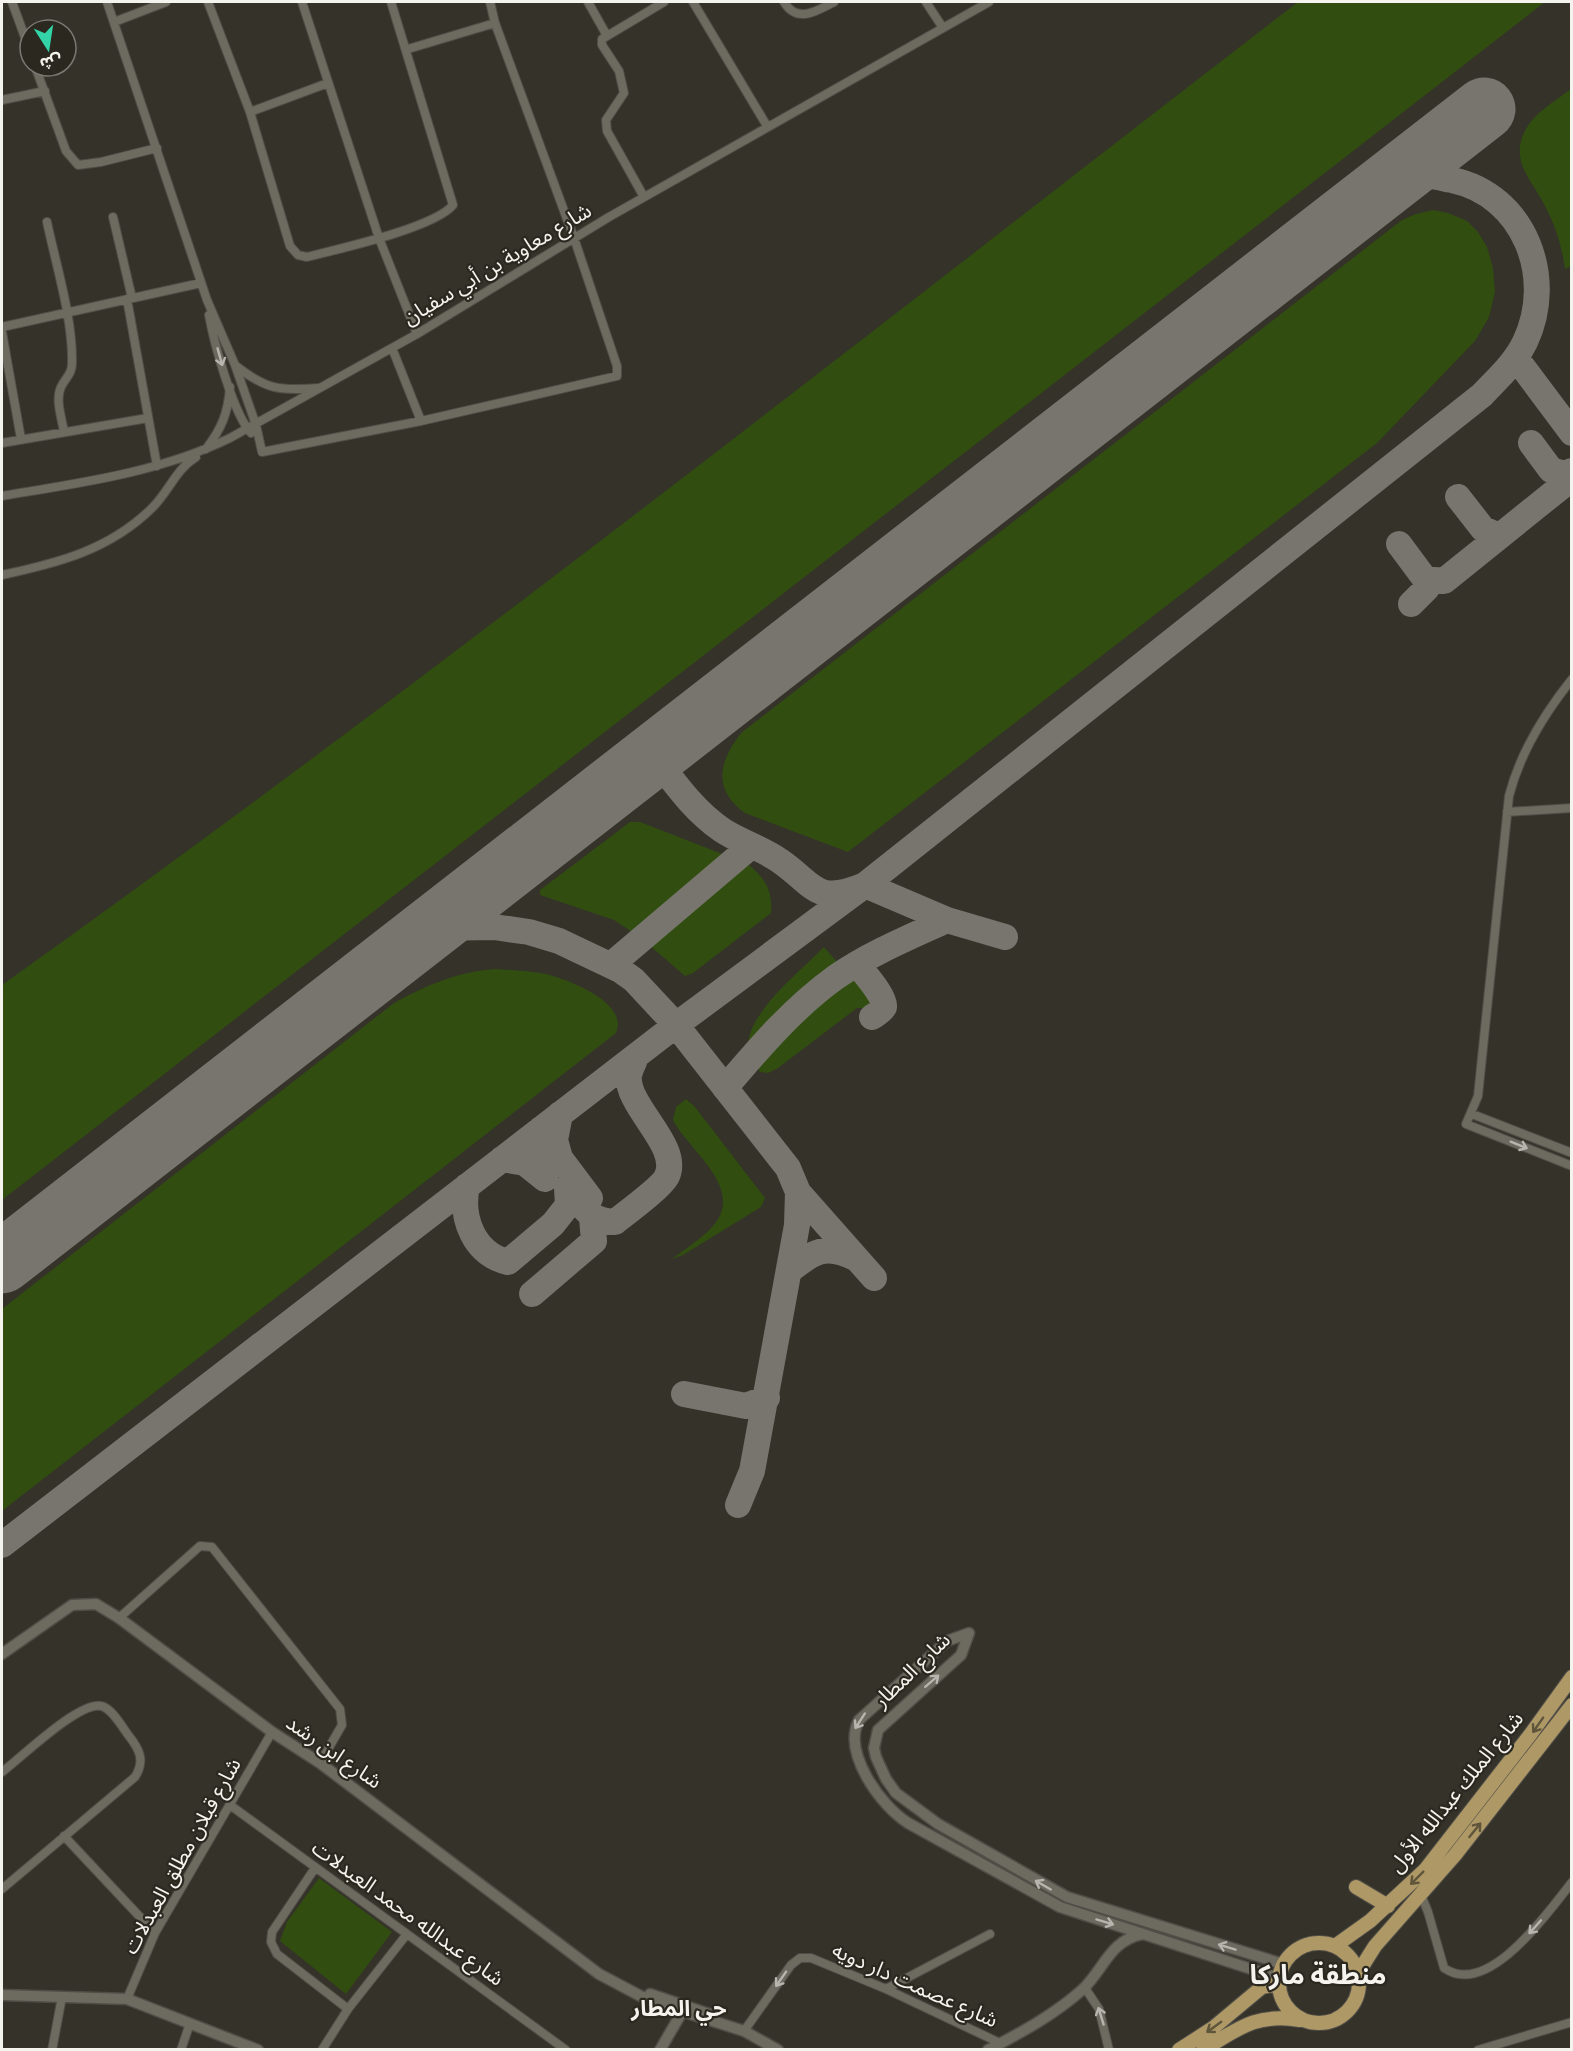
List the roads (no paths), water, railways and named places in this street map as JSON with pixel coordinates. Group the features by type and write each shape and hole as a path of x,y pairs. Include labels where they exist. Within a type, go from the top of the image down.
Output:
{"main road":[{"name":"شارع الملك عبدالله الأول","path":"1335,1946 1388,1906 1437,1856 1572,1677"},
{"name":"شارع الملك عبدالله الأول","path":"1358,1973 1375,1946 1421,1895 1516,1779 1572,1705"},
{"path":"1356,1887 1388,1906"},
{"path":"1370,1921 1375,1946"},
{"path":"1203,2049 1239,2027 1263,2018 1278,2016 1305,2020 1327,2022 1346,2013 1358,1994 1358,1973 1350,1956 1335,1946 1315,1942 1306,1945 1297,1949 1283,1964 1279,1981 1284,2002 1297,2016 1305,2020"},
{"path":"1179,2049 1213,2028 1262,1987 1279,1981"}],"street":[{"path":"12,2 18,18"},
{"path":"107,2 158,148 201,283 235,365 252,427"},
{"path":"114,22 166,2"},
{"path":"208,2 250,112 293,251 307,257 379,238 438,215 453,205 408,50 391,2"},
{"path":"302,2 379,238 417,334"},
{"path":"207,300 211,327 230,387 252,427 262,452 421,421 617,376 616,366 574,238 495,23 490,2"},
{"path":"588,2 606,34"},
{"path":"644,197 607,131 606,120 624,93 619,71 602,45 602,39 606,34 664,2"},
{"path":"693,2 767,126"},
{"path":"784,2 788,8 804,15 834,2"},
{"path":"926,2 943,28"},
{"name":"شارع معاوية بن أبي سفيان","path":"2,496 157,466 204,451 252,427 417,334 644,197 988,2"},
{"path":"408,50 495,23"},
{"path":"40,78 66,151 78,165 158,148"},
{"path":"250,112 328,83"},
{"path":"2,100 45,91"},
{"path":"113,217 130,298 157,466"},
{"path":"47,222 66,313 73,361 70,375 60,390 59,404 64,432"},
{"path":"21,439 2,330 66,313 201,283"},
{"path":"392,348 421,421"},
{"path":"235,365 252,379 275,389 322,387"},
{"path":"2,575 58,563 105,544 152,508 182,465 204,451 222,426 227,414 230,387"},
{"path":"2,442 148,418"},
{"path":"1572,679 1550,708 1524,753 1513,782 1507,812 1478,1096 1466,1124 1572,1166"},
{"path":"1507,812 1572,808"},
{"path":"1472,1114 1572,1153"},
{"path":"119,1617 200,1546 212,1547 340,1709 342,1725 321,1763"},
{"name":"شارع ابن رشد","path":"2,1654 72,1605 96,1604 119,1617 272,1732 321,1763 599,1974 624,1988 744,2031 778,2049"},
{"name":"شارع المطار","path":"1279,1981 1146,1934 1060,1907 897,1817 885,1805 874,1788 854,1743 855,1727 859,1720 947,1641 969,1633 962,1655 879,1730 874,1748 886,1779 903,1800 947,1830 1075,1900 1283,1964"},
{"path":"2,1889 139,1771 140,1751 108,1709 98,1705 79,1711 3,1768"},
{"name":"شارع قبلان مطلق العبدلات","path":"127,1999 155,1933 272,1732"},
{"path":"874,1788 886,1779"},
{"name":"شارع عبدالله محمد العبدلات","path":"230,1805 566,2049"},
{"path":"897,1817 895,1810 899,1807 911,1813 920,1813"},
{"path":"940,1841 947,1830"},
{"path":"64,1836 155,1933"},
{"path":"315,1868 275,1925 271,1942 277,1954 348,2009"},
{"path":"1421,1895 1444,1968 1450,1972 1467,1973 1497,1963 1521,1942 1572,1882"},
{"path":"322,2049 348,2009 407,1934"},
{"path":"886,1989 990,1934"},
{"path":"988,2049 1048,2016 1085,1988 1115,1947 1128,1938 1146,1934"},
{"name":"شارع عصمت دار دويه","path":"744,2031 791,1965 800,1958 817,1960 886,1989 1000,2043"},
{"path":"1085,1988 1099,2008 1109,2049"},
{"path":"2,1995 127,1999 258,2049"},
{"path":"52,2049 62,1997"},
{"path":"660,2049 679,2008"},
{"path":"1478,2049 1572,2022"},
{"path":"181,2049 190,2023"}],"district":[{"name":"منطقة ماركا","path":"1318,1975"},
{"name":"حي المطار","path":"679,2008"}]}
